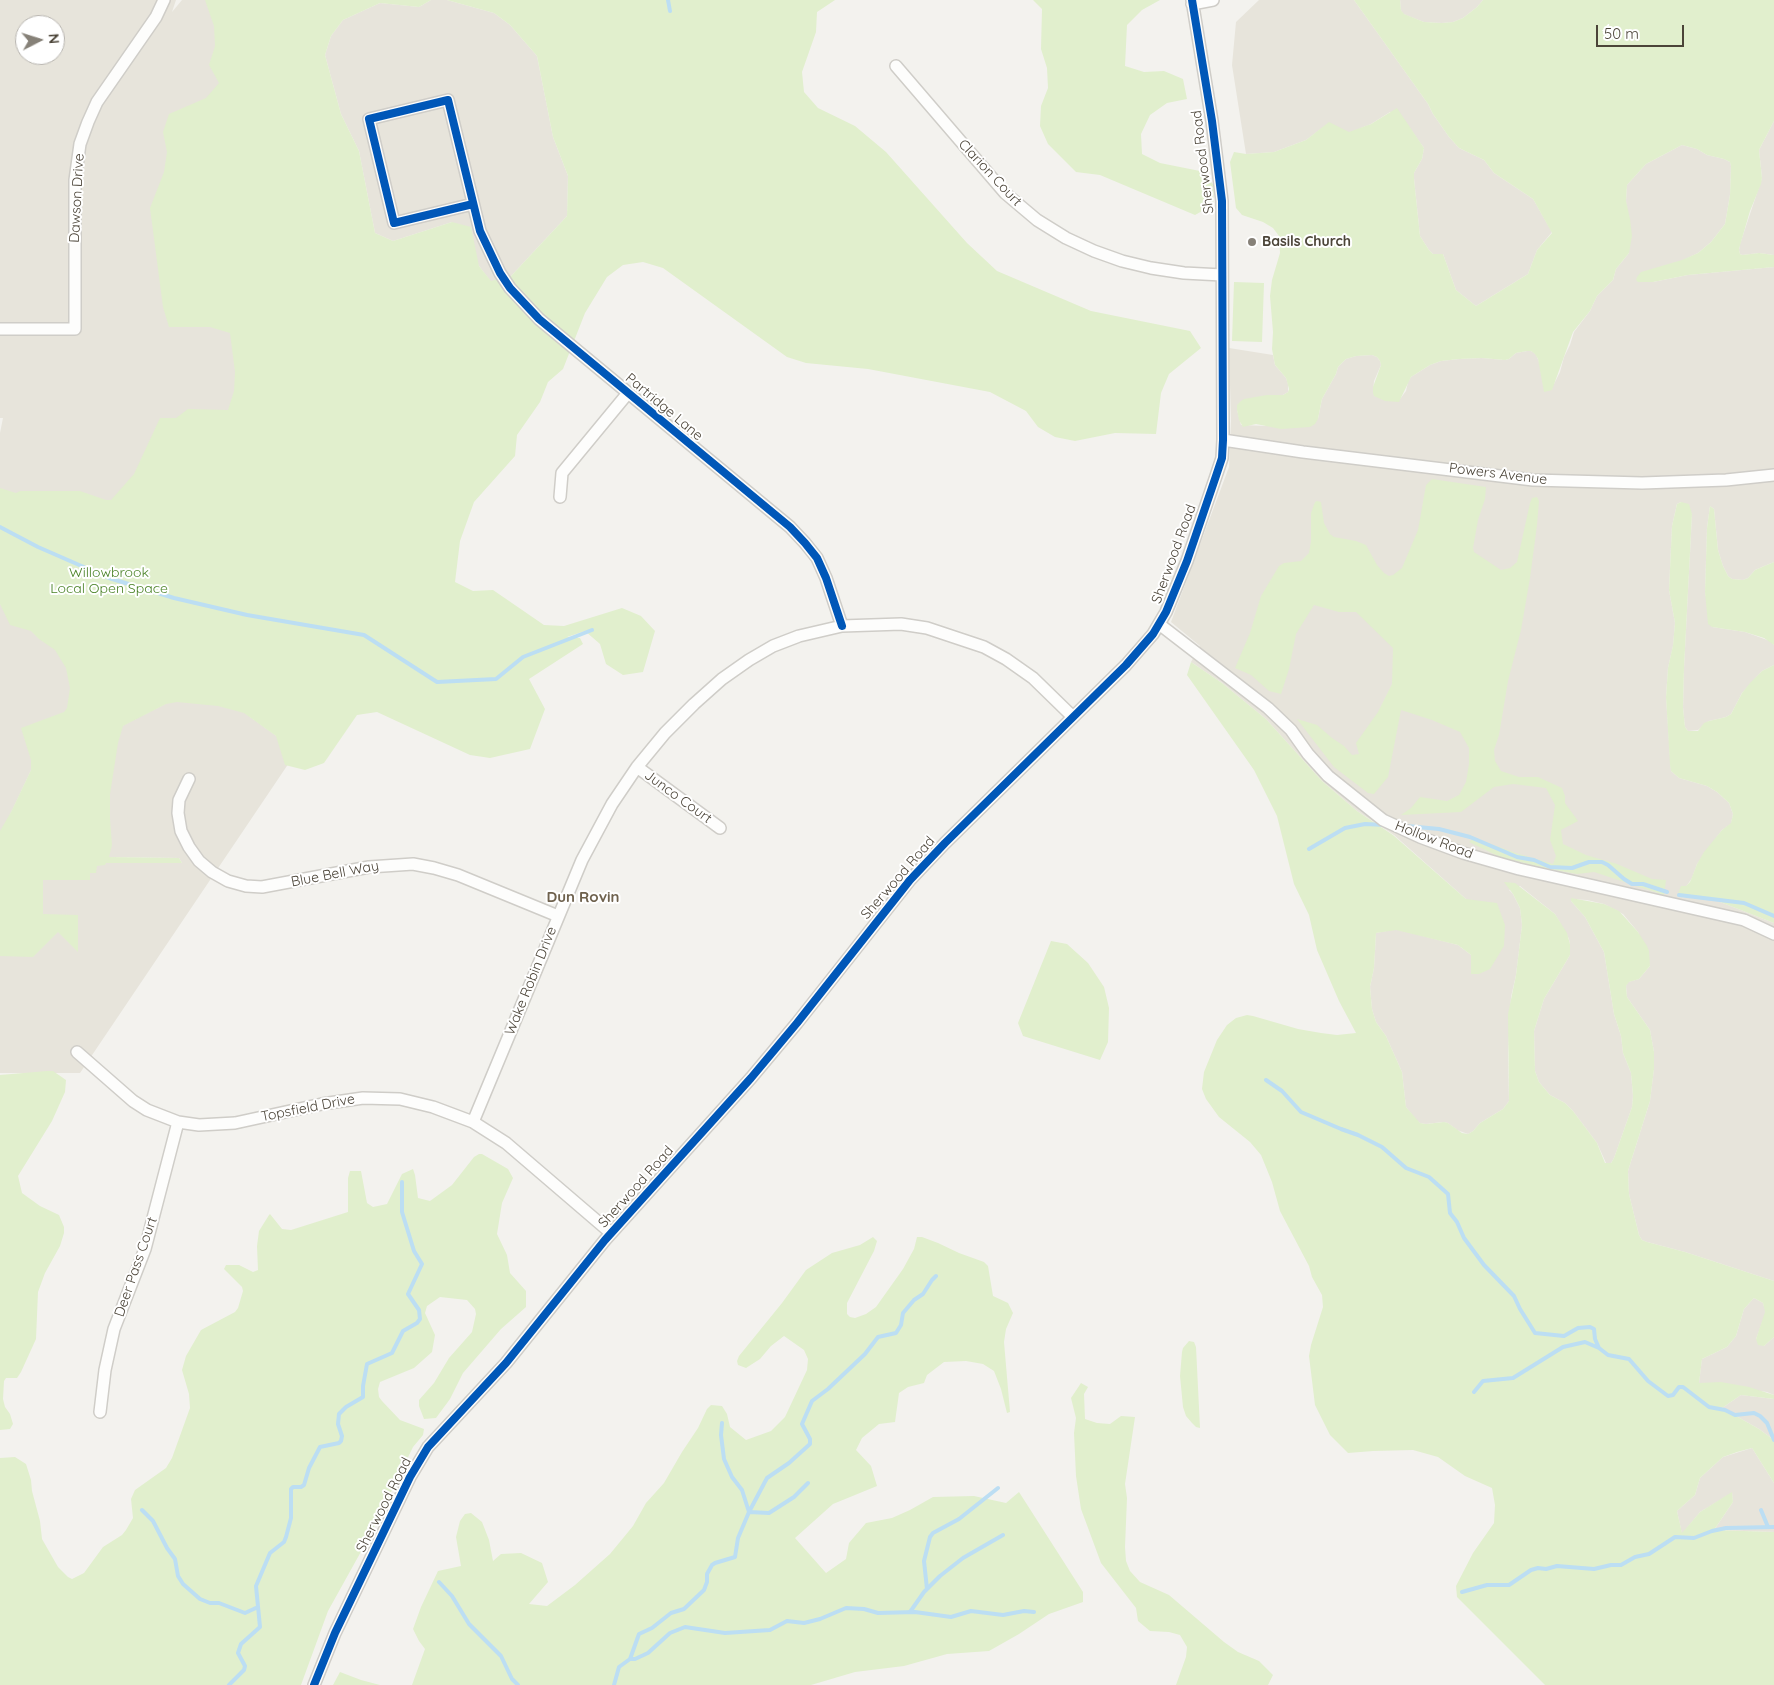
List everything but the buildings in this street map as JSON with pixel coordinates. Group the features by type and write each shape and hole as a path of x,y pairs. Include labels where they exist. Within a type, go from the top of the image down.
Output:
{"street":[{"name":"Dawson Drive","path":"0,329 74,329 75,180 80,144 101,95 156,17 164,0"},
{"path":"1192,2 1213,0"},
{"name":"Sherwood Road","path":"314,1685 335,1633 410,1477 424,1454 446,1427 506,1363 611,1233 756,1072 915,874 1126,664 1159,624 1172,599 1198,527 1222,458 1224,440 1222,217 1219,174 1192,2"},
{"name":"Clarion Court","path":"896,66 1005,193 1037,220 1066,238 1122,261 1176,272 1222,276"},
{"name":"Partridge Lane","path":"473,204 394,223 369,119 448,100 480,231 500,273 510,288 539,319 790,527 806,543 817,558 826,578 842,626"},
{"path":"560,497 562,473 628,393"},
{"name":"Powers Avenue","path":"1224,440 1303,452 1533,480 1642,483 1718,480 1774,475"},
{"name":"Wake Robin Drive","path":"473,1122 582,860 612,804 637,767 664,734 722,679 749,660 773,646 799,636 842,626 901,624 927,628 984,647 1006,659 1034,678 1073,717"},
{"name":"Hollow Road","path":"1159,624 1268,708 1291,730 1308,754 1328,776 1383,820 1420,837 1463,853 1519,869 1744,920 1774,934"},
{"name":"Junco Court","path":"637,767 720,828"},
{"name":"Blue Bell Way","path":"189,780 179,800 178,813 181,830 189,847 200,861 212,872 228,881 246,886 262,887 369,867 413,864 458,875 558,916"},
{"name":"Topsfield Drive","path":"77,1052 132,1101 147,1110 178,1122 199,1125 235,1123 322,1104 363,1098 417,1102 453,1114 473,1122 506,1144 611,1233"},
{"name":"Deer Pass Court","path":"100,1412 105,1370 114,1329 145,1249 178,1122"}],"shaded area":[{"path":"0,0 176,0 172,12 182,0 245,0 281,419 120,506 0,504 0,433 3,418 0,418"},
{"path":"431,0 447,0 494,13 510,25 537,56 553,137 568,176 567,216 511,276 491,282 452,222 393,241 375,233 359,151 341,114 325,55 331,36 343,20 380,3 419,7"},
{"path":"1259,0 1354,0 1428,104 1449,137 1459,148 1484,160 1494,173 1533,199 1552,232 1537,250 1528,274 1476,306 1456,290 1443,254 1433,254 1420,236 1414,173 1422,159 1424,148 1406,123 1390,112 1371,124 1349,133 1329,123 1306,140 1274,152 1246,154 1232,65 1236,22"},
{"path":"1400,0 1483,0 1463,18 1453,22 1442,23 1424,22 1403,14"},
{"path":"1774,121 1774,255 1759,253 1742,255 1739,250 1740,244 1762,178 1759,150"},
{"path":"1682,145 1730,162 1730,195 1725,224 1711,242 1698,253 1638,282 1653,282 1688,275 1774,267 1774,562 1755,570 1748,578 1743,580 1732,579 1728,576 1718,550 1714,509 1710,506 1707,528 1705,592 1712,627 1745,632 1770,641 1774,645 1774,665 1762,671 1742,693 1731,714 1709,721 1698,730 1688,731 1685,727 1683,708 1684,668 1692,514 1681,502 1677,504 1672,526 1669,590 1675,623 1673,646 1668,668 1666,697 1671,771 1679,778 1707,786 1717,792 1729,803 1733,814 1731,824 1722,830 1697,864 1692,878 1679,897 1710,898 1774,923 1774,1281 1685,1252 1647,1242 1642,1240 1639,1235 1629,1194 1628,1171 1650,1101 1654,1052 1650,1030 1627,997 1626,986 1628,982 1639,979 1650,966 1638,932 1623,914 1604,904 1571,899 1585,917 1604,952 1614,1014 1621,1036 1623,1053 1631,1073 1632,1107 1611,1163 1606,1163 1597,1143 1573,1111 1565,1103 1550,1095 1539,1082 1535,1071 1534,1031 1544,999 1570,955 1570,944 1555,914 1520,886 1509,890 1520,908 1522,925 1516,975 1511,997 1508,1054 1509,1101 1503,1109 1480,1123 1468,1134 1457,1130 1448,1123 1426,1124 1416,1120 1406,1107 1402,1072 1386,1036 1376,1022 1372,1009 1370,987 1374,968 1376,933 1396,929 1458,945 1471,955 1479,974 1466,899 1394,835 1357,811 1322,781 1266,719 1222,683 1191,662 1200,646 1171,622 1229,467 1231,421 1229,348 1273,355 1275,365 1286,378 1288,384 1288,392 1283,395 1262,397 1237,410 1241,425 1266,426 1318,419 1322,399 1338,367 1346,359 1356,356 1372,355 1380,361 1381,365 1374,381 1373,393 1400,399 1406,391 1411,377 1430,365 1441,361 1459,359 1505,360 1516,353 1527,351 1536,354 1540,365 1554,384 1574,332 1590,311 1597,296 1613,280 1616,269 1629,253 1627,185 1646,164"},
{"path":"0,604 61,640 71,671 70,709 33,766 0,833"},
{"path":"173,700 234,705 297,751 80,1073 0,1073 0,862 182,863 179,858 109,857 110,732"},
{"path":"1754,1298 1763,1303 1766,1312 1756,1339 1764,1346 1774,1337 1774,1395 1767,1392 1699,1383 1702,1359 1727,1347 1736,1336 1744,1309"},
{"path":"1741,1395 1774,1399 1774,1440 1759,1429 1722,1408"},
{"path":"1752,1448 1774,1483 1774,1532 1714,1530 1733,1502 1732,1493 1700,1512 1682,1534 1677,1511 1695,1495 1700,1478 1723,1457"}],"green space":[{"name":"Willowbrook Local Open Space","path":"205,0 431,0 419,7 380,3 343,20 331,36 325,55 341,114 359,151 375,233 393,241 452,222 471,227 479,266 491,281 511,276 567,216 568,176 553,137 537,56 510,25 494,13 447,0 835,0 817,12 816,32 802,72 804,92 818,108 855,126 886,152 967,243 997,271 1091,311 1190,331 1201,348 1169,374 1161,393 1156,434 1115,433 1075,441 1055,437 1038,427 1026,411 990,392 868,369 806,363 787,357 663,268 643,262 623,265 607,277 585,313 563,369 548,382 540,402 517,435 515,456 474,502 460,541 455,582 473,591 493,590 544,625 564,626 622,608 641,616 655,631 643,672 623,675 606,664 600,644 585,631 567,637 580,638 583,644 529,679 545,709 530,749 490,758 470,755 377,712 357,715 324,763 305,770 285,765 276,736 244,713 218,706 177,702 166,704 123,726 118,743 110,794 112,845 109,857 179,858 182,863 106,863 105,865 97,866 96,873 90,873 90,880 43,880 43,914 78,915 78,952 58,932 33,957 0,956 0,831 31,770 31,760 21,728 64,712 67,708 70,688 66,668 55,650 31,631 10,625 0,604 0,488 16,493 20,491 80,491 111,500 134,474 160,418 176,418 188,409 228,410 234,391 235,372 230,333 210,327 169,327 163,307 150,208 164,172 167,152 163,132 169,114 206,98 219,83 209,65 215,46 214,26"},
{"path":"1033,0 1160,0 1142,10 1127,25 1125,66 1144,72 1164,71 1183,79 1187,99 1167,103 1150,115 1141,134 1142,154 1160,163 1200,171 1214,185 1213,205 1195,215 1100,175 1076,172 1048,144 1040,126 1041,106 1048,88 1047,68 1041,49 1042,9"},
{"path":"1354,0 1400,0 1401,10 1404,14 1424,22 1442,23 1453,22 1463,18 1483,0 1774,0 1774,121 1759,150 1761,184 1750,211 1739,249 1742,255 1759,253 1774,255 1774,267 1688,275 1653,282 1638,282 1636,280 1641,272 1682,260 1698,253 1711,242 1725,224 1730,195 1730,162 1682,145 1646,164 1627,185 1626,201 1632,236 1629,253 1616,269 1613,280 1597,296 1590,311 1573,332 1552,390 1544,392 1538,359 1531,351 1527,351 1516,353 1505,360 1482,358 1441,361 1430,365 1411,377 1399,402 1385,401 1374,396 1373,393 1373,387 1381,365 1380,361 1372,355 1356,356 1346,359 1338,367 1322,399 1318,419 1315,424 1310,427 1281,429 1256,424 1243,427 1237,410 1237,405 1241,401 1267,395 1283,395 1289,389 1286,378 1275,365 1272,349 1273,332 1270,296 1272,280 1280,253 1279,236 1273,228 1263,222 1242,215 1236,208 1230,162 1234,152 1246,154 1274,152 1306,140 1329,122 1349,132 1371,124 1397,108 1424,148 1422,159 1414,173 1420,236 1433,254 1443,254 1456,290 1476,306 1528,274 1537,250 1552,233 1533,199 1494,173 1484,160 1459,148 1449,137 1428,104"},
{"path":"1234,282 1264,283 1262,342 1232,341"},
{"path":"1432,479 1486,487 1485,499 1478,520 1473,548 1474,552 1501,570 1510,568 1517,562 1530,503 1532,498 1537,497 1539,501 1537,525 1530,578 1521,630 1508,681 1499,735 1494,750 1495,761 1501,771 1519,777 1538,777 1562,788 1565,803 1578,821 1561,830 1563,844 1586,855 1617,864 1652,879 1666,880 1664,895 1594,872 1577,874 1500,857 1469,842 1474,838 1553,864 1556,856 1550,840 1555,805 1546,788 1513,784 1494,787 1461,812 1401,815 1411,808 1420,797 1447,801 1459,795 1466,782 1469,748 1460,732 1432,720 1401,710 1388,777 1374,794 1368,793 1334,767 1297,719 1317,725 1344,746 1352,755 1359,754 1356,743 1378,712 1392,684 1393,648 1356,612 1339,612 1314,605 1296,634 1289,669 1281,694 1269,691 1251,675 1235,668 1250,633 1261,596 1279,566 1284,563 1301,561 1309,553 1311,513 1315,502 1321,502 1324,523 1330,534 1334,537 1366,545 1377,565 1389,576 1402,568 1418,530 1426,485"},
{"path":"1681,502 1689,504 1692,514 1684,668 1683,708 1685,727 1688,731 1698,731 1704,723 1731,714 1742,693 1750,683 1762,671 1774,665 1774,923 1710,898 1677,896 1681,886 1686,886 1690,882 1704,852 1722,830 1731,823 1733,814 1729,803 1717,792 1707,786 1679,778 1671,771 1670,765 1666,697 1668,668 1675,623 1669,590 1672,526 1677,504"},
{"path":"1710,506 1714,509 1718,550 1728,576 1732,579 1743,580 1748,578 1755,570 1774,562 1774,645 1764,638 1745,632 1712,627 1708,624 1705,592 1707,528"},
{"path":"1191,662 1222,683 1266,719 1322,781 1357,811 1393,835 1466,899 1497,903 1505,925 1504,946 1490,969 1479,974 1471,974 1471,955 1458,945 1396,930 1376,933 1374,968 1370,987 1372,1009 1376,1022 1386,1036 1402,1072 1406,1107 1420,1123 1444,1122 1462,1133 1468,1134 1480,1123 1503,1109 1509,1101 1508,1014 1516,975 1522,925 1520,908 1504,882 1515,883 1555,914 1567,933 1570,944 1570,955 1544,999 1534,1031 1535,1071 1539,1082 1550,1095 1565,1103 1573,1111 1597,1143 1605,1163 1611,1163 1632,1107 1631,1073 1623,1053 1621,1036 1614,1014 1604,952 1585,917 1571,901 1571,898 1604,904 1619,911 1638,932 1647,946 1650,966 1639,979 1629,982 1626,986 1627,997 1650,1030 1654,1052 1650,1101 1628,1171 1629,1194 1639,1235 1642,1240 1647,1242 1685,1252 1774,1281 1774,1337 1764,1346 1758,1345 1756,1339 1765,1312 1763,1303 1754,1298 1744,1309 1736,1336 1727,1347 1702,1359 1699,1383 1721,1382 1749,1387 1774,1395 1774,1399 1741,1395 1722,1408 1759,1429 1774,1440 1774,1483 1752,1448 1737,1452 1723,1457 1700,1478 1695,1495 1677,1511 1682,1533 1700,1512 1732,1492 1733,1502 1714,1530 1774,1532 1774,1685 1545,1685 1457,1597 1456,1586 1473,1553 1494,1523 1495,1505 1492,1488 1465,1476 1438,1457 1413,1450 1348,1453 1330,1435 1315,1405 1309,1356 1323,1307 1322,1295 1280,1211 1272,1182 1261,1155 1250,1142 1219,1117 1206,1099 1202,1089 1204,1072 1217,1040 1227,1025 1236,1018 1247,1015 1253,1016 1298,1029 1337,1035 1356,1033 1339,1001 1317,950 1309,915 1294,884 1277,816 1254,770 1187,675"},
{"path":"1051,941 1067,944 1088,963 1104,987 1109,1008 1108,1042 1100,1060 1023,1036 1018,1023"},
{"path":"53,1071 66,1080 65,1092 52,1121 18,1176 22,1193 40,1206 59,1215 64,1227 64,1233 60,1246 45,1273 38,1292 36,1339 17,1378 6,1378 4,1381 3,1399 13,1424 10,1429 0,1430 0,1075"},
{"path":"479,1154 508,1169 513,1178 502,1203 497,1234 507,1255 510,1273 526,1291 526,1307 501,1329 463,1373 450,1399 436,1418 424,1419 419,1406 419,1400 434,1383 449,1358 472,1332 476,1314 475,1309 467,1300 440,1297 427,1306 425,1313 435,1335 432,1352 414,1368 380,1382 378,1389 379,1397 382,1401 400,1420 424,1429 423,1435 413,1447 368,1539 328,1611 301,1685 0,1685 0,1458 15,1457 26,1464 40,1521 42,1539 58,1567 72,1579 84,1573 103,1547 122,1535 126,1530 133,1518 131,1499 135,1490 166,1468 172,1458 190,1408 189,1394 182,1370 186,1356 201,1330 235,1312 238,1308 243,1291 242,1287 224,1269 226,1265 239,1265 253,1272 258,1270 257,1246 259,1231 269,1215 282,1229 291,1230 348,1212 348,1178 350,1171 361,1171 367,1203 373,1207 387,1204 402,1174 413,1169 418,1198 430,1201 452,1185 474,1157"},
{"path":"873,1237 877,1241 874,1251 847,1303 847,1314 850,1317 855,1318 866,1314 876,1307 903,1269 914,1249 917,1237 938,1243 984,1262 988,1266 993,1296 1008,1303 1013,1313 1006,1329 1004,1342 1010,1412 1007,1413 994,1371 983,1364 966,1361 944,1362 927,1375 924,1383 908,1387 899,1393 895,1422 879,1424 862,1438 856,1450 871,1466 877,1486 833,1504 795,1538 826,1573 846,1559 849,1543 866,1523 892,1518 933,1497 974,1496 1006,1503 1019,1492 1083,1592 1083,1602 1049,1614 989,1651 947,1654 904,1666 855,1672 811,1685 412,1685 425,1649 413,1629 438,1571 461,1566 456,1537 460,1521 465,1514 471,1513 482,1522 489,1540 493,1561 501,1554 521,1553 542,1563 548,1582 529,1604 547,1606 575,1585 610,1554 633,1526 646,1503 664,1483 711,1405 722,1406 727,1414 730,1427 746,1440 771,1431 785,1417 807,1370 808,1359 804,1350 784,1336 771,1346 760,1359 746,1368 738,1365 739,1356 806,1270 832,1253 860,1245"},
{"path":"1189,1341 1194,1342 1196,1347 1200,1428 1196,1427 1186,1416 1183,1407 1180,1376 1182,1352"},
{"path":"1081,1383 1088,1387 1084,1394 1085,1419 1097,1423 1110,1424 1121,1416 1135,1417 1125,1484 1127,1498 1125,1547 1126,1561 1130,1571 1140,1582 1169,1595 1238,1652 1259,1661 1273,1675 1268,1685 1176,1685 1186,1657 1187,1647 1180,1635 1169,1632 1150,1631 1138,1621 1136,1608 1101,1563 1081,1509 1076,1476 1074,1433 1076,1418 1071,1398"},
{"path":"340,1672 361,1680 380,1685 333,1685"}],"waterway":[{"path":"668,0 670,11"},
{"path":"0,527 38,547 109,578 174,598 247,615 364,635 437,682 496,679 523,657 592,630"},
{"path":"1309,849 1345,828 1365,824 1385,825"},
{"path":"1407,826 1439,829 1470,837 1517,857 1534,860 1550,867 1572,868 1589,862 1602,862 1632,884 1643,884 1667,892"},
{"path":"1679,895 1744,903 1774,916"},
{"path":"1266,1080 1282,1091 1301,1112 1382,1147 1406,1168 1429,1177 1448,1194 1450,1213 1457,1222 1464,1238 1484,1265 1514,1296 1535,1333 1564,1336 1578,1328 1590,1327 1594,1329 1595,1339 1599,1348"},
{"path":"229,1685 244,1670 245,1666 238,1653 241,1644 260,1627 256,1586 270,1553 284,1542 286,1537 291,1518 291,1489 304,1485 309,1468 320,1447 341,1441 342,1436 338,1424 339,1414 346,1407 363,1397 367,1364 392,1353 403,1331 417,1323 420,1319 419,1310 408,1294 422,1264 414,1251 402,1212 402,1182"},
{"path":"630,1659 639,1634 652,1628 671,1613 684,1609 704,1590 707,1574 712,1565 735,1557 738,1538 767,1478 789,1463 810,1444 810,1439 802,1424 812,1401 828,1389 865,1354 878,1337 896,1333 901,1325 903,1313 914,1300 923,1294 936,1276"},
{"path":"1474,1392 1483,1381 1513,1378 1563,1347 1585,1342 1599,1348 1608,1355 1629,1359 1648,1381 1668,1396 1673,1395 1679,1387 1683,1387 1709,1407 1725,1410 1735,1415 1754,1413 1760,1416 1767,1423 1774,1440"},
{"path":"722,1423 721,1435 724,1459 732,1477 742,1490 749,1512"},
{"path":"749,1512 769,1513 794,1497 808,1483"},
{"path":"927,1589 924,1561 930,1537 933,1533 959,1519 998,1488"},
{"path":"142,1510 153,1521 175,1559 178,1576 183,1584 200,1599 210,1603 219,1603 245,1613 258,1607"},
{"path":"1761,1510 1768,1527"},
{"path":"1462,1592 1487,1585 1509,1585 1531,1570 1538,1568 1546,1569 1557,1566 1594,1569 1621,1565 1635,1557 1649,1554 1675,1537 1694,1538 1726,1528 1774,1527"},
{"path":"910,1612 924,1592 940,1576 963,1558 1003,1535"},
{"path":"439,1582 452,1596 469,1624 501,1656 512,1679 518,1685"},
{"path":"614,1685 619,1667 630,1659 635,1659 648,1653 670,1633 685,1627 725,1633 770,1630 787,1621 804,1623 820,1619 846,1608 864,1609 878,1613 915,1612 951,1617 971,1611 1003,1615 1024,1611 1034,1612"}],"cycle path":[{"path":"314,1685 335,1633 410,1477 428,1447 506,1363 605,1240 751,1078 910,880 945,843 1126,665 1153,634 1166,612 1187,561 1222,458 1223,440 1222,201 1212,121 1192,0"},
{"path":"473,204 394,223 369,119 448,100 480,231 500,273 510,288 539,319 790,527 817,558 826,578 842,626"}],"place":[{"name":"Basils Church","path":"1252,242"}],"district":[{"name":"Dun Rovin","path":"583,897"}]}
